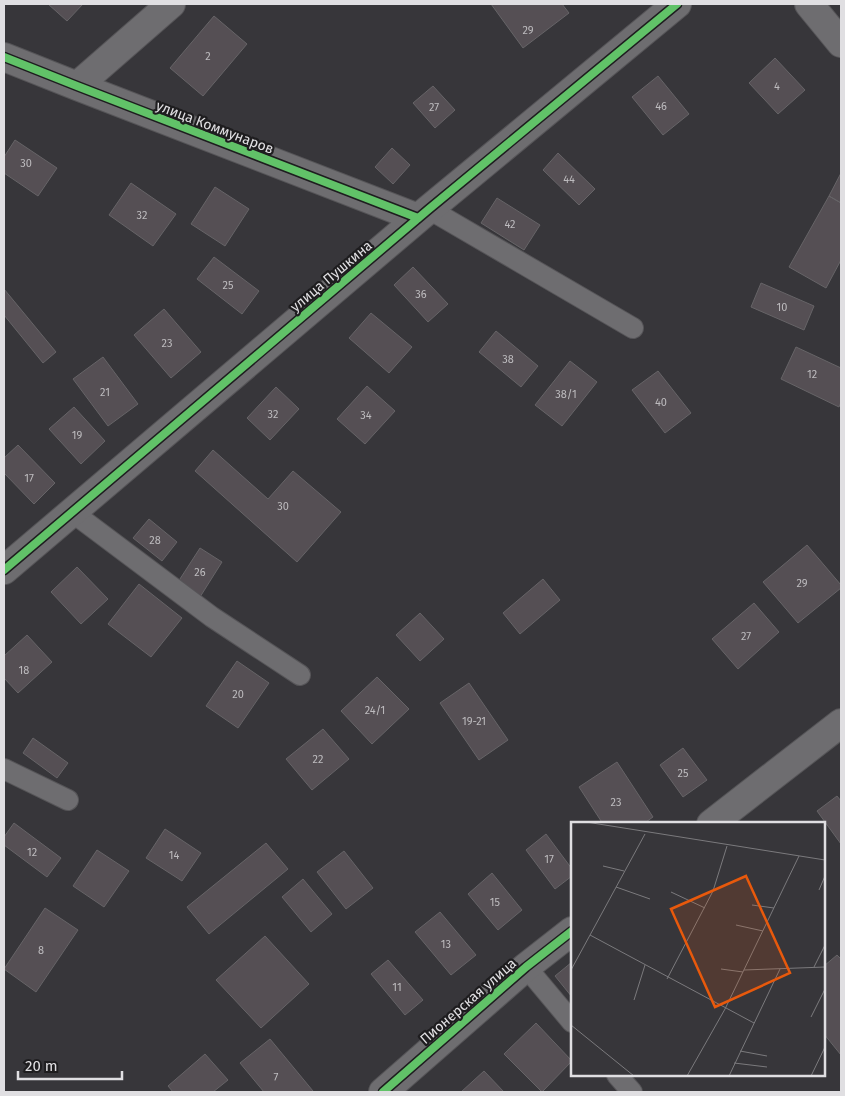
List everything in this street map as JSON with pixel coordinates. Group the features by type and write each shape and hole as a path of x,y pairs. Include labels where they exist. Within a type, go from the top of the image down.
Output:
{"street":[{"path":"77,86 171,4"},
{"name":"улица Пушкина","path":"4,570 423,214 677,4"},
{"path":"809,4 841,43"},
{"name":"улица Коммунаров","path":"4,57 77,86 423,214"},
{"path":"714,822 841,723"},
{"name":"Пионерская улица","path":"383,1092 526,967 571,932"}],"lane":[{"path":"423,214 633,328"},
{"path":"72,512 212,617 300,675"},
{"path":"4,769 68,800"},
{"path":"526,967 571,1021"},
{"path":"619,1076 632,1092"}],"building":[{"path":"48,4 83,4 67,21"},
{"path":"491,4 562,4 569,13 523,48"},
{"path":"214,16 247,44 203,96 170,68"},
{"path":"775,58 805,90 778,114 749,83"},
{"path":"658,76 689,114 663,135 632,97"},
{"path":"433,86 455,110 435,128 413,103"},
{"path":"15,140 57,168 38,196 4,173 4,157"},
{"path":"392,148 410,165 393,184 375,167"},
{"path":"558,153 595,189 579,205 543,170"},
{"path":"841,173 841,203 829,196"},
{"path":"131,183 176,214 153,246 109,215"},
{"path":"215,187 249,209 225,246 191,224"},
{"path":"829,196 841,203 841,260 826,288 789,267"},
{"path":"497,198 540,225 524,250 481,223"},
{"path":"214,257 259,291 242,314 197,279"},
{"path":"413,267 448,304 428,322 394,285"},
{"path":"761,283 814,306 804,330 751,307"},
{"path":"4,289 56,352 43,363 4,315"},
{"path":"164,309 201,352 171,378 134,335"},
{"path":"371,313 412,347 389,373 349,338"},
{"path":"496,331 538,366 521,387 479,352"},
{"path":"796,347 841,368 841,402 839,407 781,379"},
{"path":"103,357 138,404 108,426 73,379"},
{"path":"570,361 597,382 562,426 535,405"},
{"path":"658,371 691,413 665,433 632,390"},
{"path":"367,386 395,411 365,444 337,419"},
{"path":"276,387 299,409 270,440 247,418"},
{"path":"74,407 105,441 81,464 49,429"},
{"path":"18,445 55,483 34,504 4,473 4,458"},
{"path":"213,450 268,499 293,471 341,512 297,562 195,471"},
{"path":"149,519 177,542 162,561 133,538"},
{"path":"807,545 841,585 841,588 798,623 763,582"},
{"path":"200,548 222,562 200,597 178,582"},
{"path":"77,567 108,599 81,624 51,592"},
{"path":"543,579 560,600 520,634 503,613"},
{"path":"139,584 182,618 151,657 108,624"},
{"path":"754,603 779,632 738,669 712,639"},
{"path":"420,613 444,639 420,661 396,635"},
{"path":"27,635 52,662 18,693 4,678 4,656"},
{"path":"237,661 269,683 238,728 206,706"},
{"path":"377,677 409,709 372,744 341,711"},
{"path":"469,683 508,740 479,760 440,703"},
{"path":"323,729 349,759 312,790 286,759"},
{"path":"33,738 68,763 57,778 23,753"},
{"path":"683,748 707,780 683,797 660,765"},
{"path":"617,762 653,817 646,822 602,822 579,787"},
{"path":"837,796 841,801 841,844 817,811"},
{"path":"14,823 61,858 47,877 4,845 4,837"},
{"path":"165,829 201,853 182,881 146,858"},
{"path":"546,834 571,868 571,877 555,889 526,850"},
{"path":"266,843 288,869 209,934 187,907"},
{"path":"97,850 129,871 104,907 73,886"},
{"path":"344,851 373,888 346,909 317,872"},
{"path":"492,873 522,910 498,930 468,894"},
{"path":"303,879 332,914 311,932 282,897"},
{"path":"45,908 78,930 36,992 4,969"},
{"path":"440,912 476,955 451,975 415,932"},
{"path":"265,936 309,984 261,1028 216,980"},
{"path":"837,955 841,959 841,1055 825,1035 825,965"},
{"path":"388,960 423,1000 405,1015 371,974"},
{"path":"571,963 571,996 555,976"},
{"path":"536,1023 571,1062 542,1092 504,1054"},
{"path":"270,1039 313,1091 264,1092 240,1063"},
{"path":"205,1054 228,1080 213,1092 173,1092 168,1086"},
{"path":"484,1071 504,1092 461,1092"}],"cycle path":[{"path":"4,570 429,209 677,4"},
{"path":"4,57 418,218"},
{"path":"383,1092 526,967 571,932"}]}
